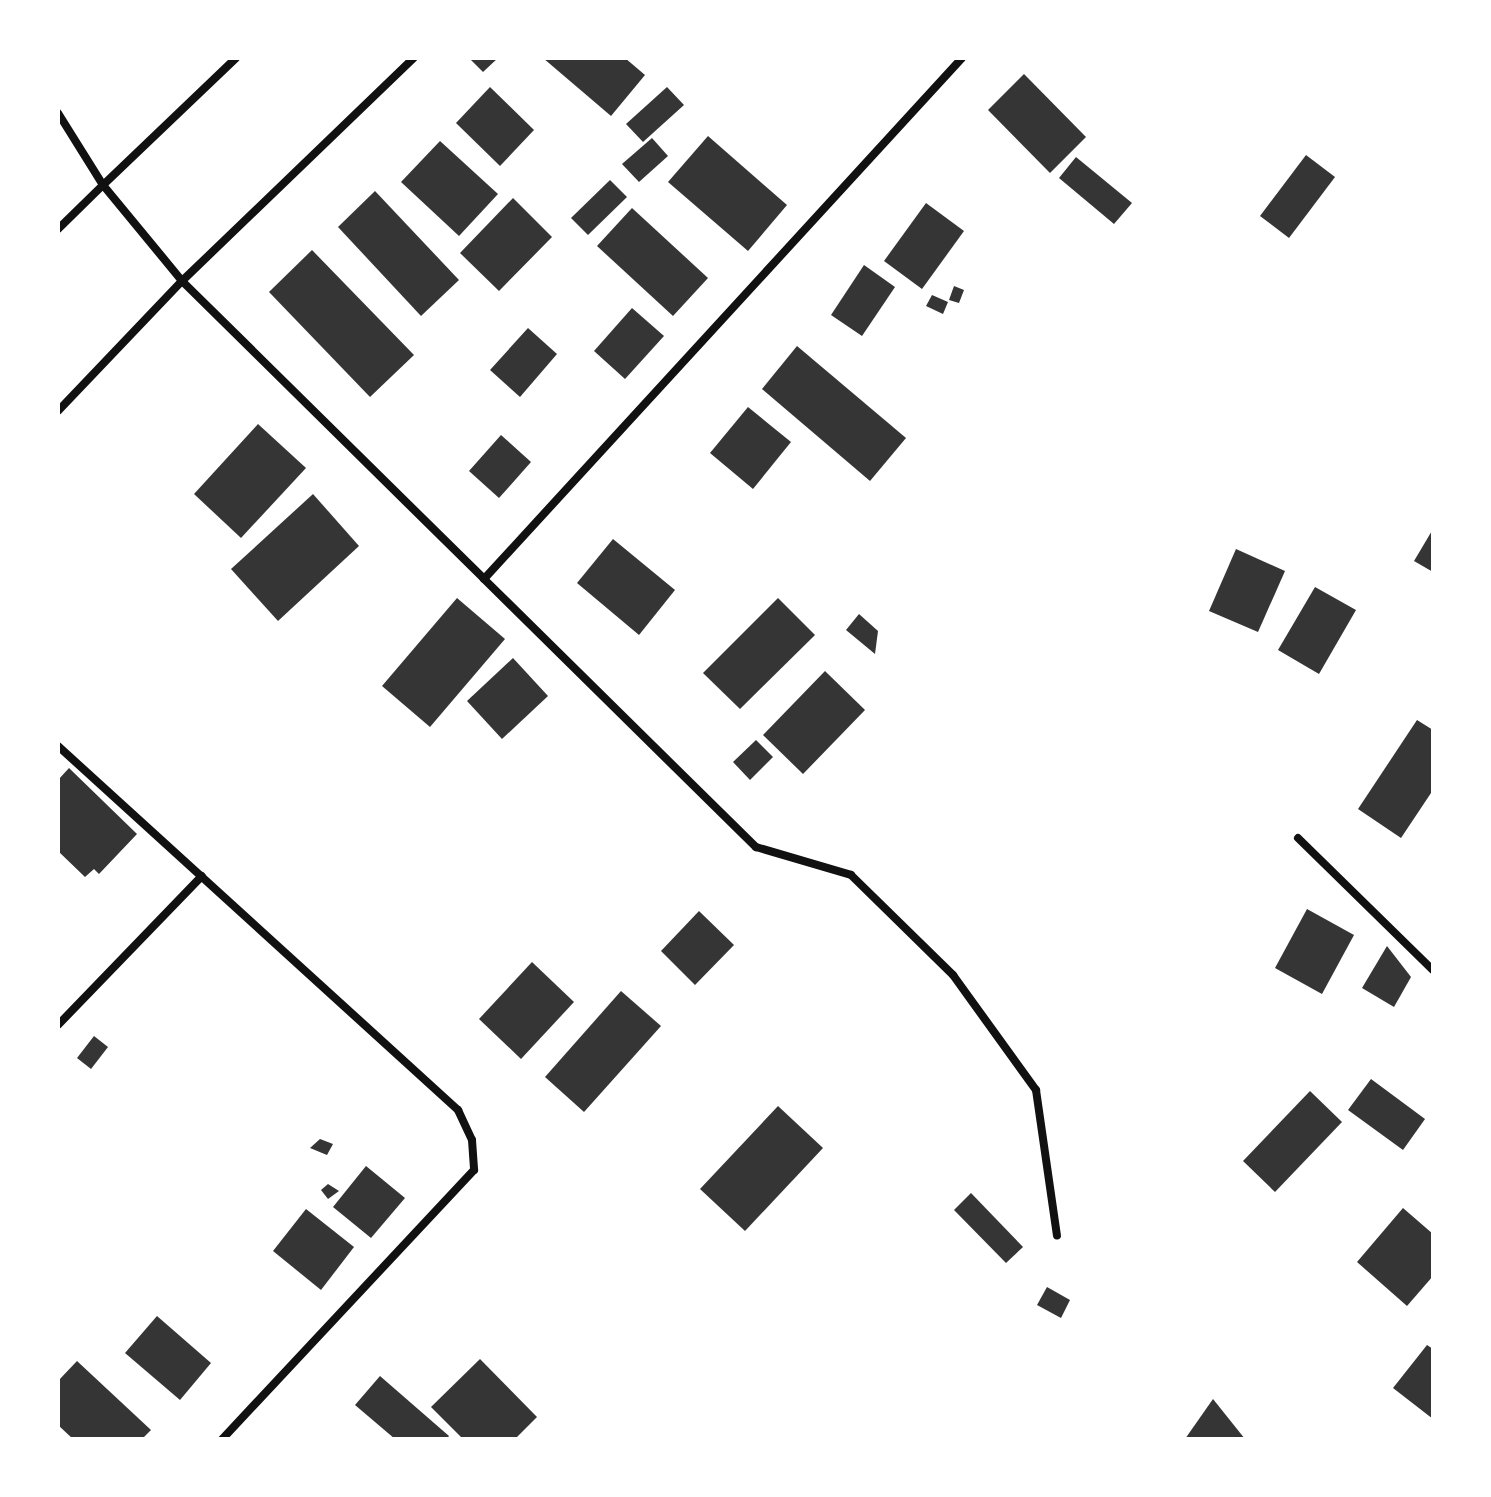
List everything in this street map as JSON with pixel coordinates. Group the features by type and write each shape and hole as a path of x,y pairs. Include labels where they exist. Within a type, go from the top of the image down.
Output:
{"street":[{"path":"58,229 236,58"},
{"path":"58,411 182,281 414,58"},
{"path":"484,579 962,58"},
{"path":"58,113 103,185 182,281 756,847 851,875 953,975 1036,1090 1057,1235"},
{"path":"58,746 458,1110 472,1140 474,1170 222,1439"},
{"path":"1298,838 1433,970"},
{"path":"58,1025 202,876"}],"building":[{"path":"469,58 498,58 483,72"},
{"path":"543,58 625,58 645,75 611,116"},
{"path":"1024,74 1086,137 1050,173 988,110"},
{"path":"490,87 534,130 500,166 456,123"},
{"path":"667,87 684,105 643,142 626,124"},
{"path":"708,136 787,205 748,251 668,182"},
{"path":"652,138 668,156 639,182 622,164"},
{"path":"440,141 498,194 459,236 401,182"},
{"path":"1306,155 1335,177 1289,238 1260,216"},
{"path":"1076,157 1132,203 1114,224 1059,178"},
{"path":"610,180 627,197 588,235 571,218"},
{"path":"375,191 459,280 421,316 338,227"},
{"path":"513,198 552,237 499,291 460,253"},
{"path":"926,203 964,231 922,289 884,261"},
{"path":"632,208 708,278 673,316 597,246"},
{"path":"312,250 414,355 370,397 269,292"},
{"path":"864,265 895,287 862,336 831,315"},
{"path":"954,286 964,290 959,303 949,300"},
{"path":"932,295 948,302 943,314 926,306"},
{"path":"632,308 664,336 625,379 594,351"},
{"path":"528,328 557,354 520,397 490,370"},
{"path":"797,346 906,438 870,481 762,389"},
{"path":"748,407 791,442 753,489 710,453"},
{"path":"258,424 306,468 241,538 194,494"},
{"path":"501,435 531,462 499,498 469,471"},
{"path":"313,494 359,546 278,621 231,569"},
{"path":"1433,529 1433,572 1414,561"},
{"path":"613,539 675,590 639,635 577,583"},
{"path":"1236,549 1285,571 1258,632 1209,611"},
{"path":"1315,587 1356,610 1319,674 1278,650"},
{"path":"457,598 505,639 430,727 382,686"},
{"path":"778,598 815,635 740,709 703,673"},
{"path":"859,614 878,631 875,654 846,630"},
{"path":"513,658 548,696 502,739 467,701"},
{"path":"825,671 865,710 803,774 763,735"},
{"path":"1417,720 1433,730 1433,790 1401,838 1358,809"},
{"path":"756,740 773,757 750,780 733,762"},
{"path":"69,768 137,834 99,874 94,869 85,877 58,851 58,780"},
{"path":"1307,909 1354,935 1322,994 1275,968"},
{"path":"699,911 734,945 695,985 661,951"},
{"path":"1387,946 1411,977 1394,1007 1362,988"},
{"path":"532,962 574,1002 521,1059 479,1019"},
{"path":"621,991 661,1026 584,1112 545,1077"},
{"path":"94,1036 108,1047 91,1069 77,1058"},
{"path":"1371,1079 1425,1119 1403,1150 1348,1110"},
{"path":"1310,1091 1342,1122 1275,1192 1243,1161"},
{"path":"778,1106 823,1148 745,1231 700,1189"},
{"path":"320,1139 333,1144 327,1155 310,1148"},
{"path":"366,1166 405,1198 371,1238 333,1207"},
{"path":"328,1184 339,1191 328,1199 321,1190"},
{"path":"971,1193 1023,1247 1006,1263 954,1210"},
{"path":"1403,1208 1433,1234 1433,1276 1407,1306 1357,1262"},
{"path":"306,1209 354,1247 321,1290 273,1251"},
{"path":"1047,1287 1070,1300 1061,1318 1037,1305"},
{"path":"157,1316 211,1363 180,1400 125,1353"},
{"path":"1427,1345 1433,1349 1433,1419 1393,1388"},
{"path":"480,1359 537,1417 515,1439 463,1439 431,1407"},
{"path":"77,1361 151,1430 142,1439 73,1439 58,1425 58,1381"},
{"path":"380,1376 449,1436 447,1439 395,1439 355,1405"},
{"path":"1213,1399 1245,1439 1185,1439"}]}
